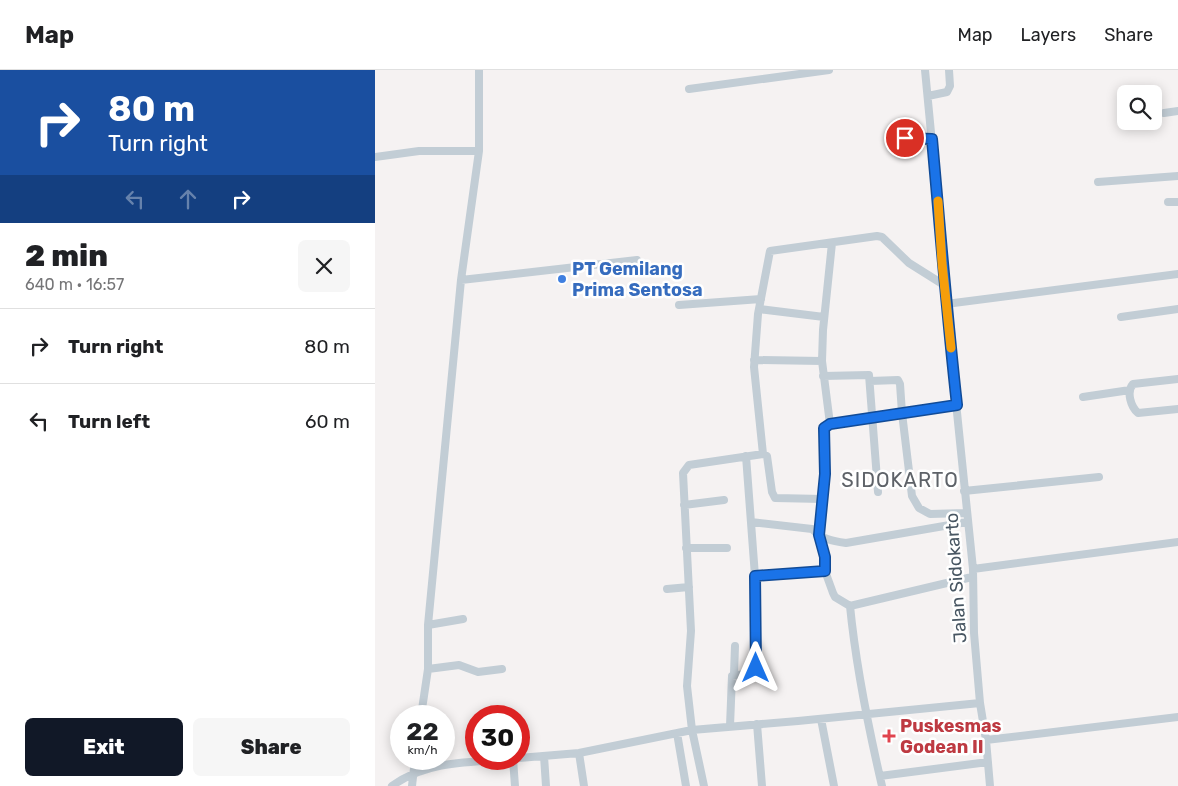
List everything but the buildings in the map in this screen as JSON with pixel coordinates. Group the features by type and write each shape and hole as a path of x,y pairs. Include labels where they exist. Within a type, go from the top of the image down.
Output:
{"street":[{"path":"422,705 427,669 428,625 461,280 479,151 479,70"},
{"path":"689,89 829,70"},
{"name":"Jalan Sidokarto","path":"925,70 944,285 957,405 972,573 980,703 988,762 989,786"},
{"path":"928,96 947,92 950,86 949,70"},
{"path":"1164,113 1178,111"},
{"path":"905,138 932,139"},
{"path":"375,157 419,152 479,151"},
{"path":"1098,182 1178,176"},
{"path":"1169,202 1178,202"},
{"path":"823,499 775,498 772,492 767,456 763,454 754,360 759,309 770,251 877,236 882,237 909,263 944,285"},
{"path":"830,424 822,361 824,317 832,243"},
{"path":"461,280 637,260"},
{"path":"946,304 1178,274"},
{"path":"679,305 761,299"},
{"path":"759,309 824,317"},
{"path":"1121,317 1178,309"},
{"path":"754,360 822,361"},
{"path":"823,376 869,375 871,381 871,418 878,492"},
{"path":"1178,378 1133,384 1130,390 1132,405 1138,414 1178,409"},
{"path":"871,381 898,380 899,382 911,496 919,508 930,514 966,513"},
{"path":"1083,397 1130,390"},
{"path":"957,405 826,425 823,430 825,474 819,535 825,557 825,571 835,597 850,606 972,573 1178,542"},
{"path":"704,786 692,730 687,686 691,631 683,505 683,473 685,468 698,463 763,454"},
{"path":"734,674 751,673 756,668 755,576 746,456"},
{"path":"964,491 1099,477"},
{"path":"683,505 724,500"},
{"path":"751,522 812,529 830,540 846,543 967,522"},
{"path":"686,548 727,548"},
{"path":"755,576 825,571"},
{"path":"667,589 689,586"},
{"path":"850,606 853,647 865,714 882,786"},
{"path":"428,625 463,619"},
{"path":"731,726 735,646"},
{"path":"427,669 459,665 478,672 502,669"},
{"path":"530,757 579,753 692,730 980,703"},
{"path":"985,740 1177,717"},
{"path":"821,719 834,786"},
{"path":"757,724 762,786"},
{"path":"677,733 686,786"},
{"path":"579,753 584,786"},
{"path":"544,756 546,786"},
{"path":"880,776 988,762"},
{"path":"391,786 415,772 432,766 465,763"},
{"path":"514,770 515,786"},
{"path":"412,786 415,772"}],"slow traffic":[{"path":"938,201 951,348"}],"place":[{"name":"PT Gemilang Prima Sentosa","path":"562,279"},
{"name":"Puskesmas Godean II","path":"889,736"}],"district":[{"name":"SIDOKARTO","path":"900,480"}],"route":[{"path":"756,668 755,576 825,571 825,557 819,535 825,474 823,430 826,425 957,405 944,285 932,139 905,138"}]}
